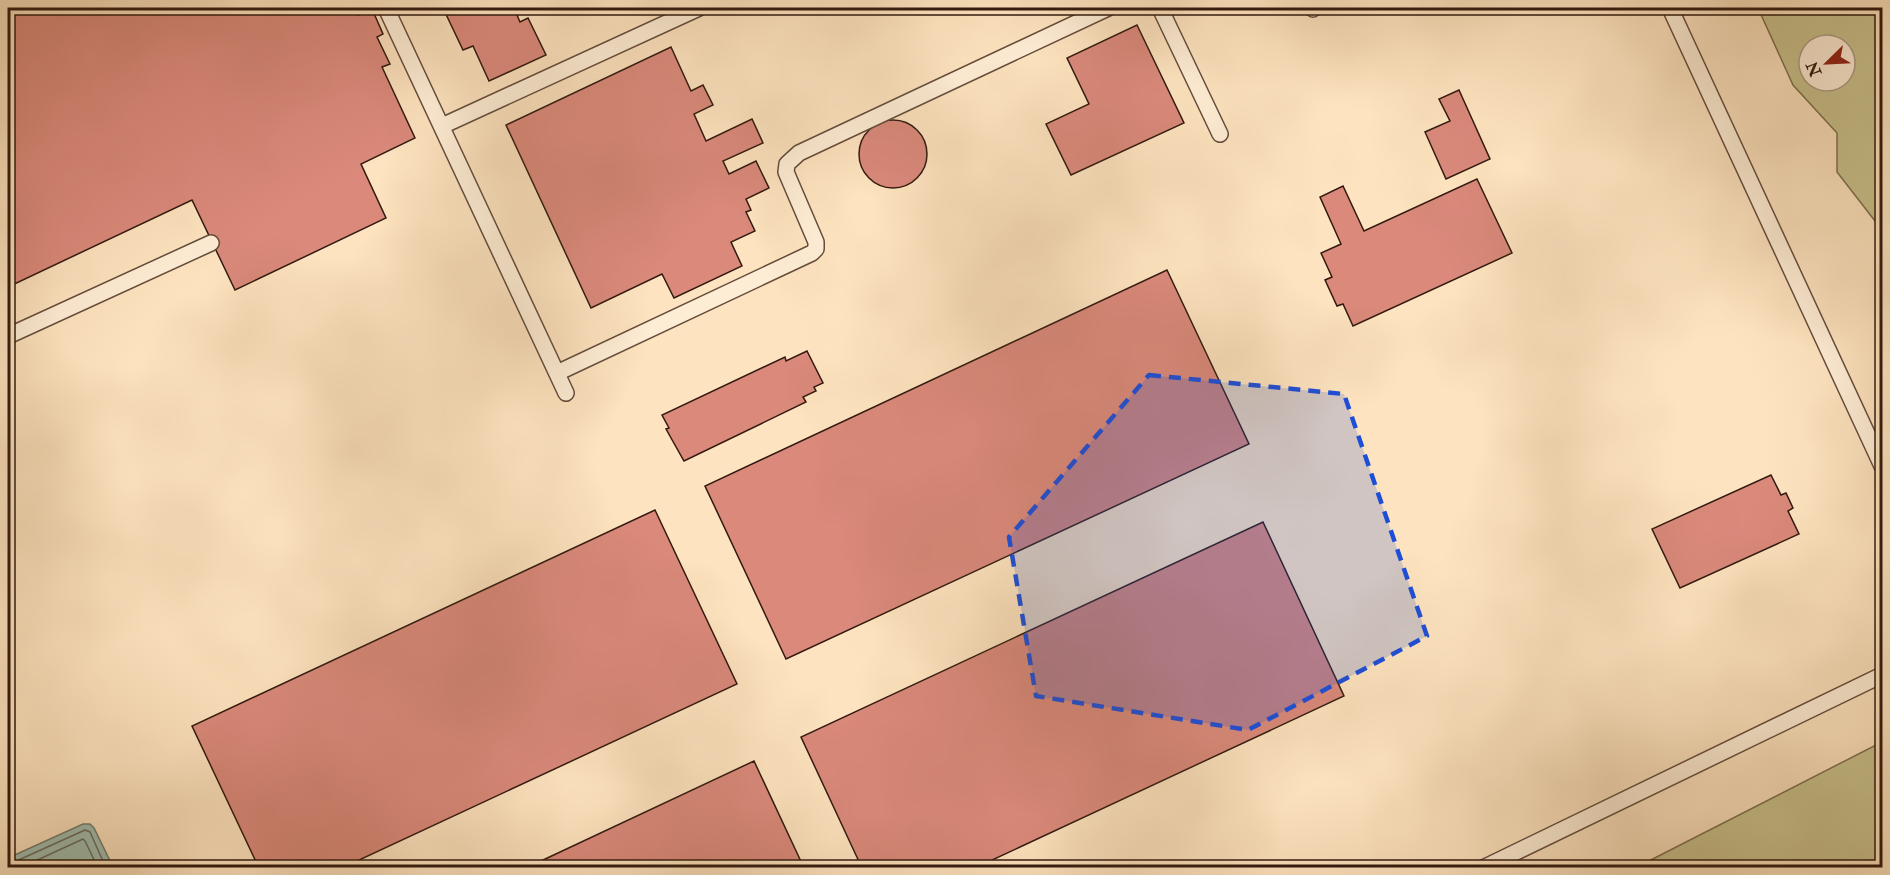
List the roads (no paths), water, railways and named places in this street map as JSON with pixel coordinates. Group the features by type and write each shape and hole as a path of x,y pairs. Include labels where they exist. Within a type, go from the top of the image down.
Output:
{"lane":[{"path":"386,8 566,393"},
{"path":"442,126 699,8"},
{"path":"557,373 812,254 816,249 816,242 786,172 787,164 799,153 1108,8"},
{"path":"1160,8 1220,134"},
{"path":"1670,8 1882,466"},
{"path":"8,336 211,243"},
{"path":"1483,867 1882,675"}],"water":[{"path":"83,824 90,824 94,828 113,867 8,867 8,858"}]}
